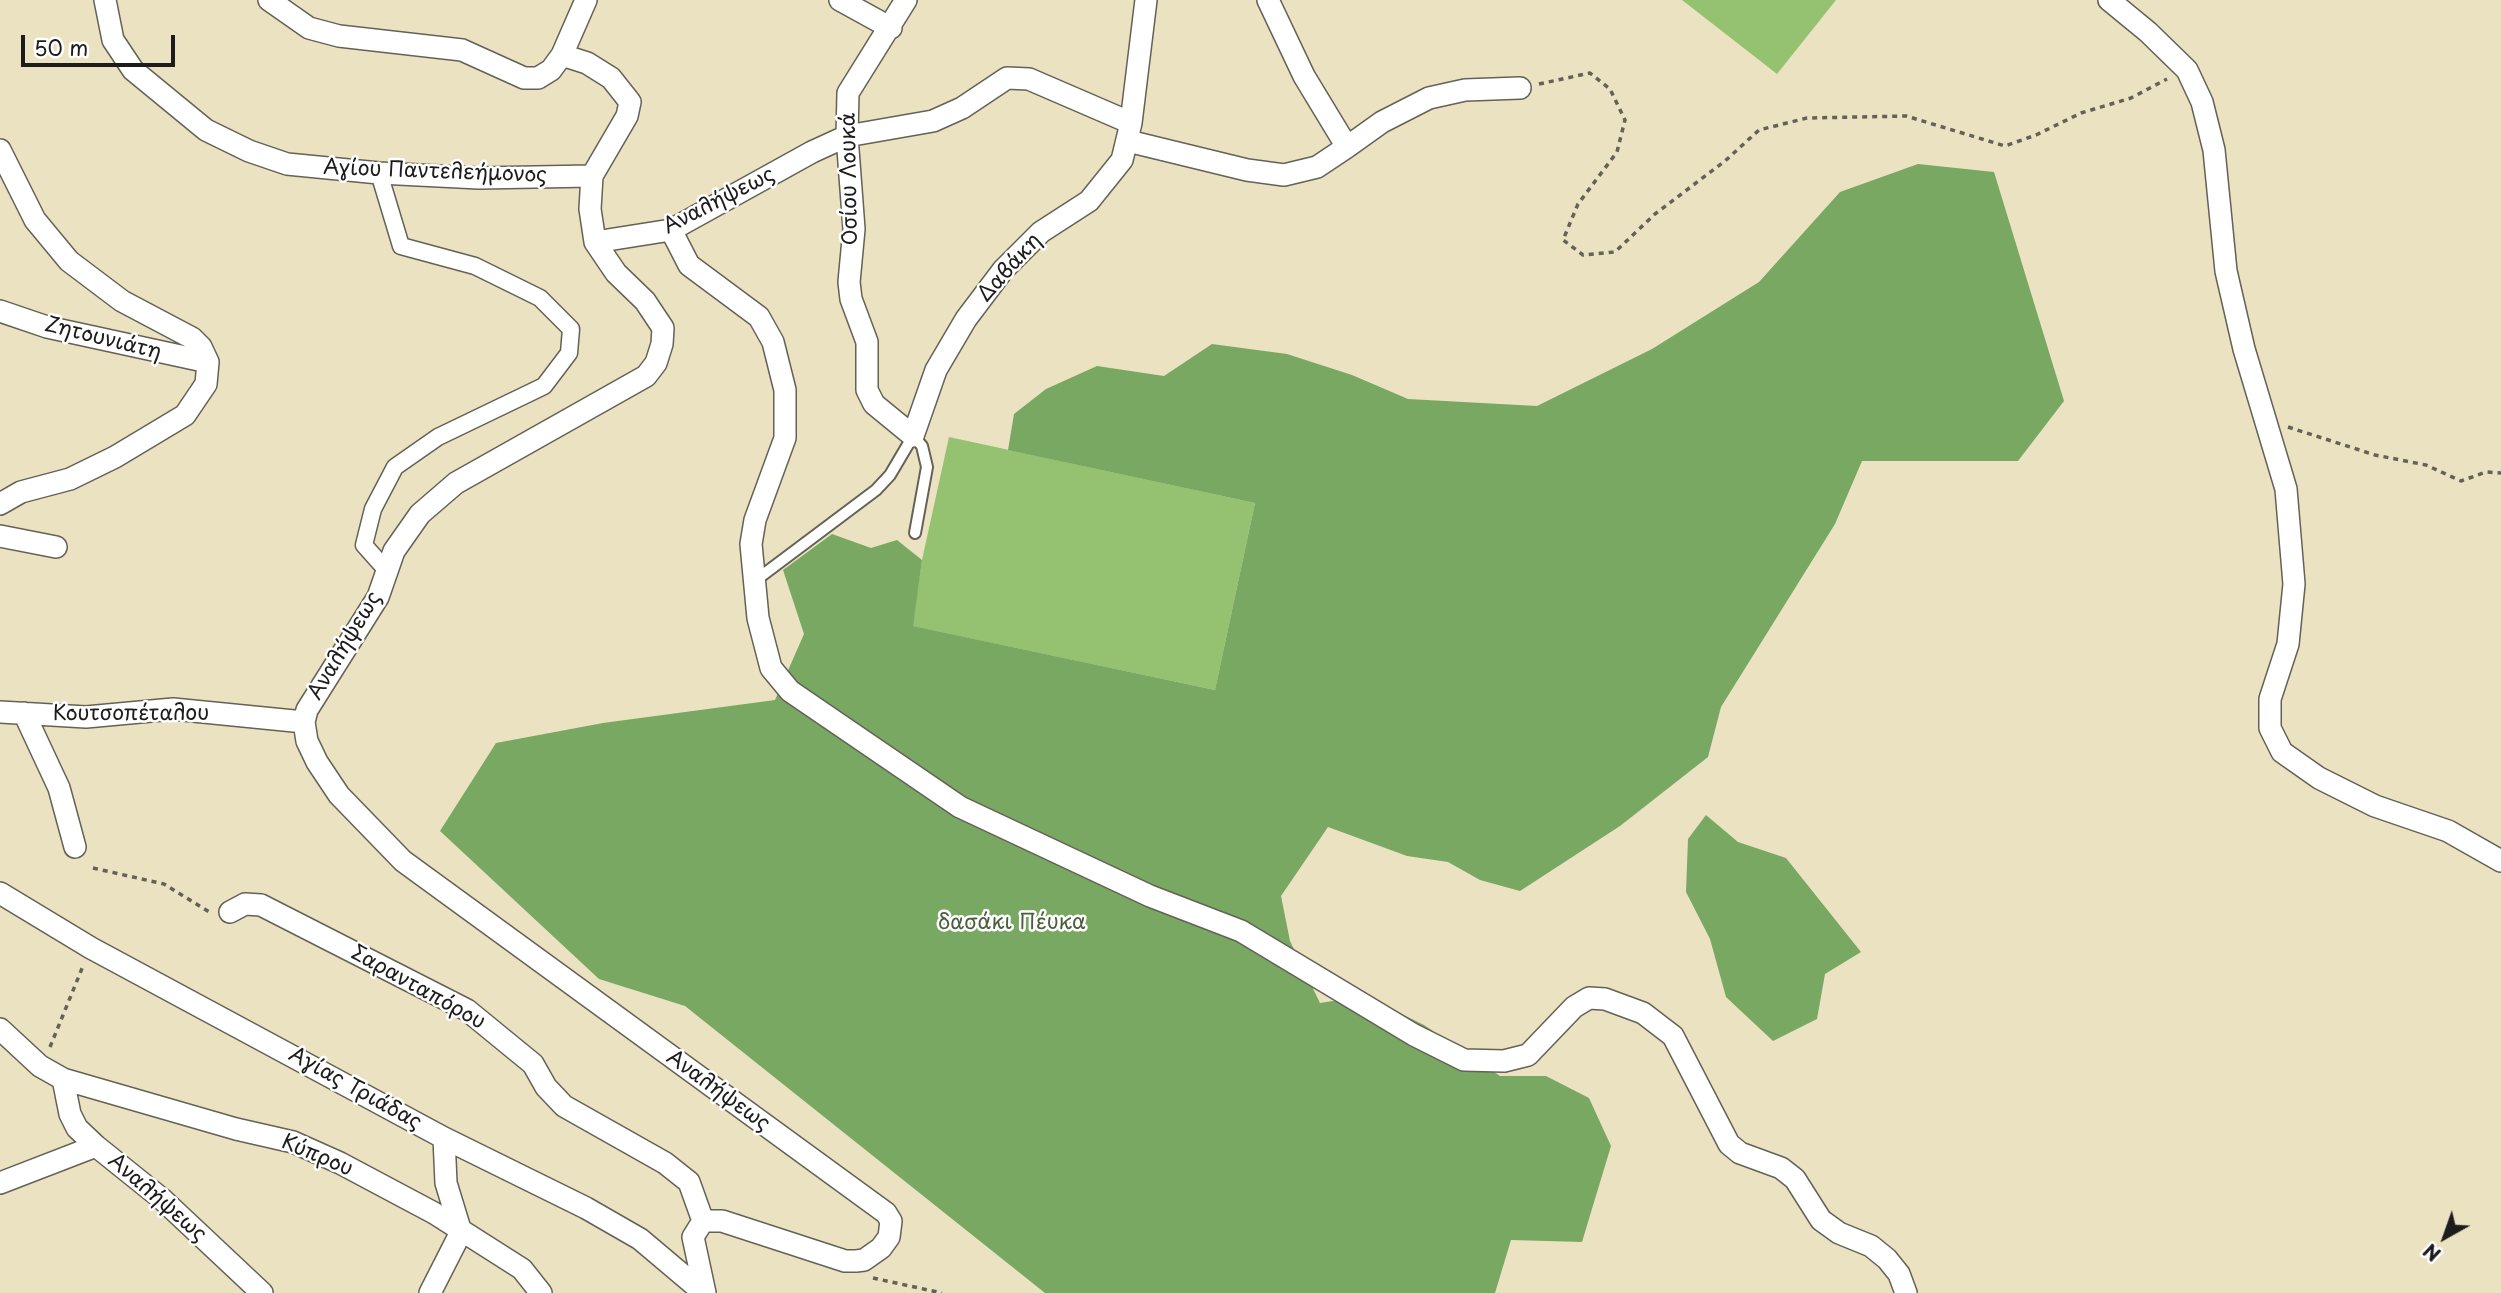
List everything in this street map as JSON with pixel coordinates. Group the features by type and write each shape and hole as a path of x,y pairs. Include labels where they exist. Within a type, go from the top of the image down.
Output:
{"street":[{"name":"Αγίου Παντελεήμονος","path":"105,0 113,40 133,70 206,130 249,151 286,164 379,173 479,178 592,177"},
{"path":"269,0 309,28 339,36 462,50 524,78 538,78 551,70 562,55 586,0"},
{"path":"840,0 891,28"},
{"name":"Οσίου Λουκά","path":"906,0 891,28 856,76 848,93 847,136 854,229 849,282 851,299 867,342 867,390 874,404 913,436"},
{"path":"1268,0 1304,76 1347,147"},
{"path":"2109,0 2187,69 2202,102 2214,150 2226,271 2260,404 2286,489 2294,584 2287,644 2270,699 2270,728 2282,752 2319,778 2375,806 2448,831 2501,861"},
{"path":"1130,132 1144,3"},
{"path":"562,55 587,63 611,78 630,102 627,116 592,177 590,209 595,242"},
{"name":"Αναλήψεως","path":"845,1261 864,1260 881,1248 891,1229 886,1213 403,861 339,795 317,762 307,741 304,722 316,692 378,597 394,551 405,531 437,497 476,470 646,376 656,363 662,344 663,328 645,301 615,272 595,242 671,230 812,152 847,136 933,121 962,108 1007,78 1029,79 1130,132 1260,172 1284,176 1317,167 1382,122 1429,98 1465,90 1520,88"},
{"name":"Δαβάκη","path":"913,436 936,370 967,319 1003,270 1041,232 1089,201 1106,183 1122,160 1130,132"},
{"path":"0,150 35,220 69,261 122,301 192,338 201,347 208,362 206,384 185,415 115,457 71,479 21,492 0,504"},
{"path":"379,173 401,246 475,266 540,298 571,329 569,353 544,386 438,437 395,467 373,509 364,545 388,572"},
{"path":"671,230 689,265 759,317 773,341 785,390 785,438 755,520 751,544 758,618 771,668 790,691 830,721 960,807 1150,896 1241,931 1414,1035 1464,1060 1504,1061 1528,1055 1574,1007 1589,998 1605,999 1643,1013 1673,1036 1729,1144 1741,1153 1781,1168 1795,1179 1821,1220 1839,1233 1871,1246 1887,1258 1899,1274 1906,1293"},
{"name":"Ζητουνιάτη","path":"0,311 47,327 208,362"},
{"path":"0,536 56,547"},
{"name":"Κουτσοπέταλου","path":"0,712 86,717 173,709 304,722"},
{"path":"24,713 59,788 75,847"},
{"name":"Αγίας Τριάδας","path":"0,893 90,948 444,1138 586,1208 640,1239 704,1293"},
{"name":"Σαρανταπόρου","path":"230,912 245,904 261,905 467,1010 533,1064 546,1087 564,1106 665,1163 689,1182 703,1221"},
{"name":"Κύπρου","path":"0,1029 40,1066 64,1079 236,1129 293,1142 340,1163 433,1213 522,1269 541,1293"},
{"path":"64,1079 70,1114 77,1128 96,1146"},
{"path":"430,1293 461,1232 446,1183 444,1138"},
{"name":"Αναλήψεως","path":"0,1183 96,1146 162,1199 262,1293"},
{"path":"704,1293 693,1237 703,1221 722,1221 845,1261"}],"lane":[{"path":"756,580 876,491 890,475 913,436 922,446 927,467 915,533"}],"path":[{"path":"1520,88 1590,73 1610,89 1625,121 1616,152 1578,204 1563,240 1583,255 1615,252 1655,214 1725,162 1759,130 1807,118 1906,116 2005,146 2036,135 2081,113 2131,98 2187,69"},
{"path":"2260,404 2279,422 2294,429 2375,455 2426,465 2461,481 2486,472 2501,473"},
{"path":"93,868 164,884 213,914 230,912"},
{"path":"40,1066 90,948"},
{"path":"845,1261 865,1276 942,1293"}],"green space":[{"path":"1682,0 1836,0 1777,74"},
{"name":"δασάκι Πέυκα","path":"1918,164 1994,172 2064,401 2018,461 1862,461 1835,524 1721,707 1708,757 1620,826 1520,891 1480,880 1448,862 1407,856 1328,827 1281,896 1290,941 1320,1003 1365,996 1424,1025 1500,1076 1546,1076 1589,1098 1611,1146 1582,1242 1511,1240 1495,1293 1045,1293 685,1006 599,979 440,831 496,743 603,723 775,700 804,634 783,570 832,534 871,548 897,540 922,560 913,626 1215,690 1255,503 1008,450 1014,414 1046,389 1097,366 1164,376 1212,344 1287,354 1352,375 1408,399 1537,406 1652,349 1759,282 1840,192"},
{"path":"949,437 1255,503 1215,690 912,626 922,560"},
{"path":"1706,815 1738,842 1786,858 1861,952 1825,974 1817,1019 1773,1041 1726,997 1710,939 1686,892 1688,839"}]}
